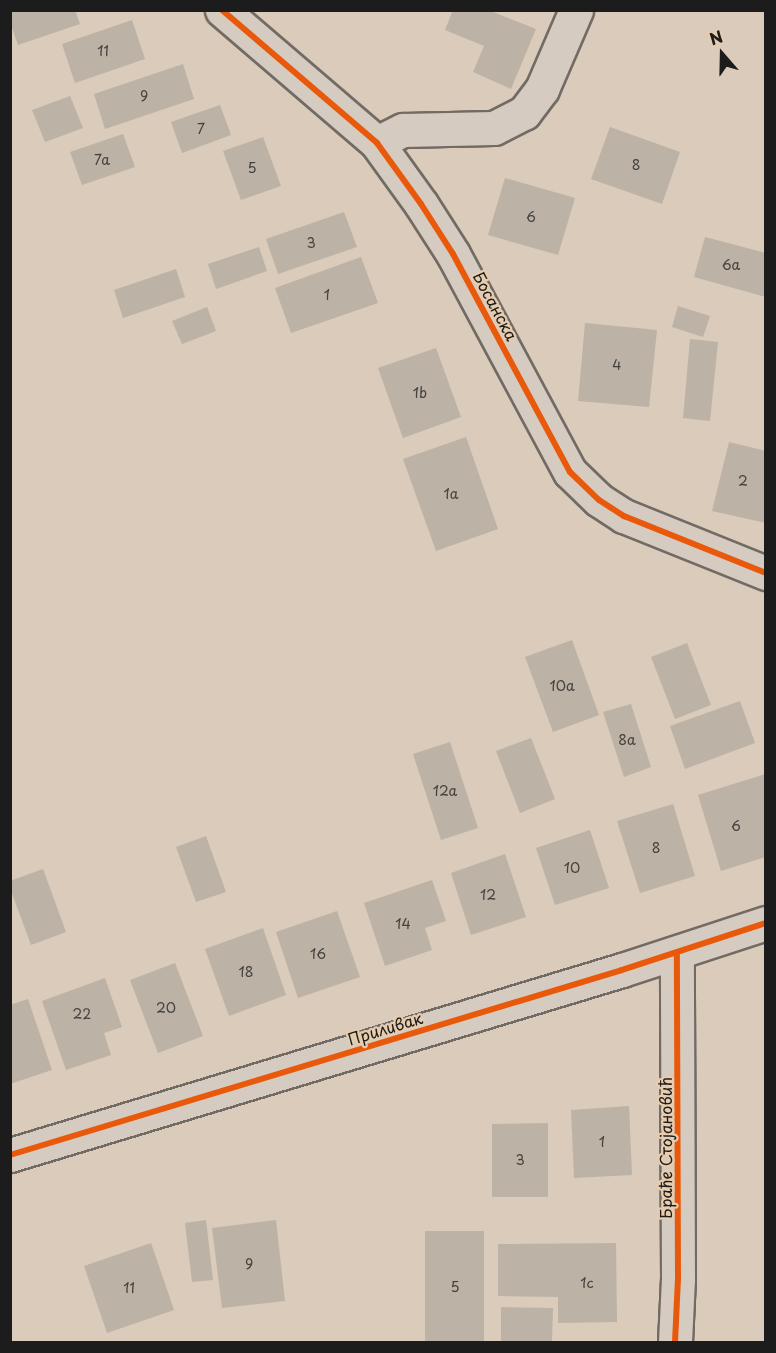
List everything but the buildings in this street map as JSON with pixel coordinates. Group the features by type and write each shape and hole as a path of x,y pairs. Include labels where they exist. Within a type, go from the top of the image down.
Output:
{"street":[{"name":"Босанска","path":"222,10 377,143 421,204 453,254 570,472 599,500 624,516 765,573"},
{"path":"377,143 403,130 494,128 509,123 524,113 542,89 576,10"},
{"name":"Приливак","path":"10,1155 677,953 765,923"},
{"name":"Браће Стојановић","path":"675,1342 678,1279 677,953"}],"cycle path":[{"path":"222,10 377,143 421,204 453,254 570,472 599,500 624,516 766,573"},
{"path":"10,1155 622,970 766,923"},
{"path":"675,1342 678,1279 677,953"}]}
